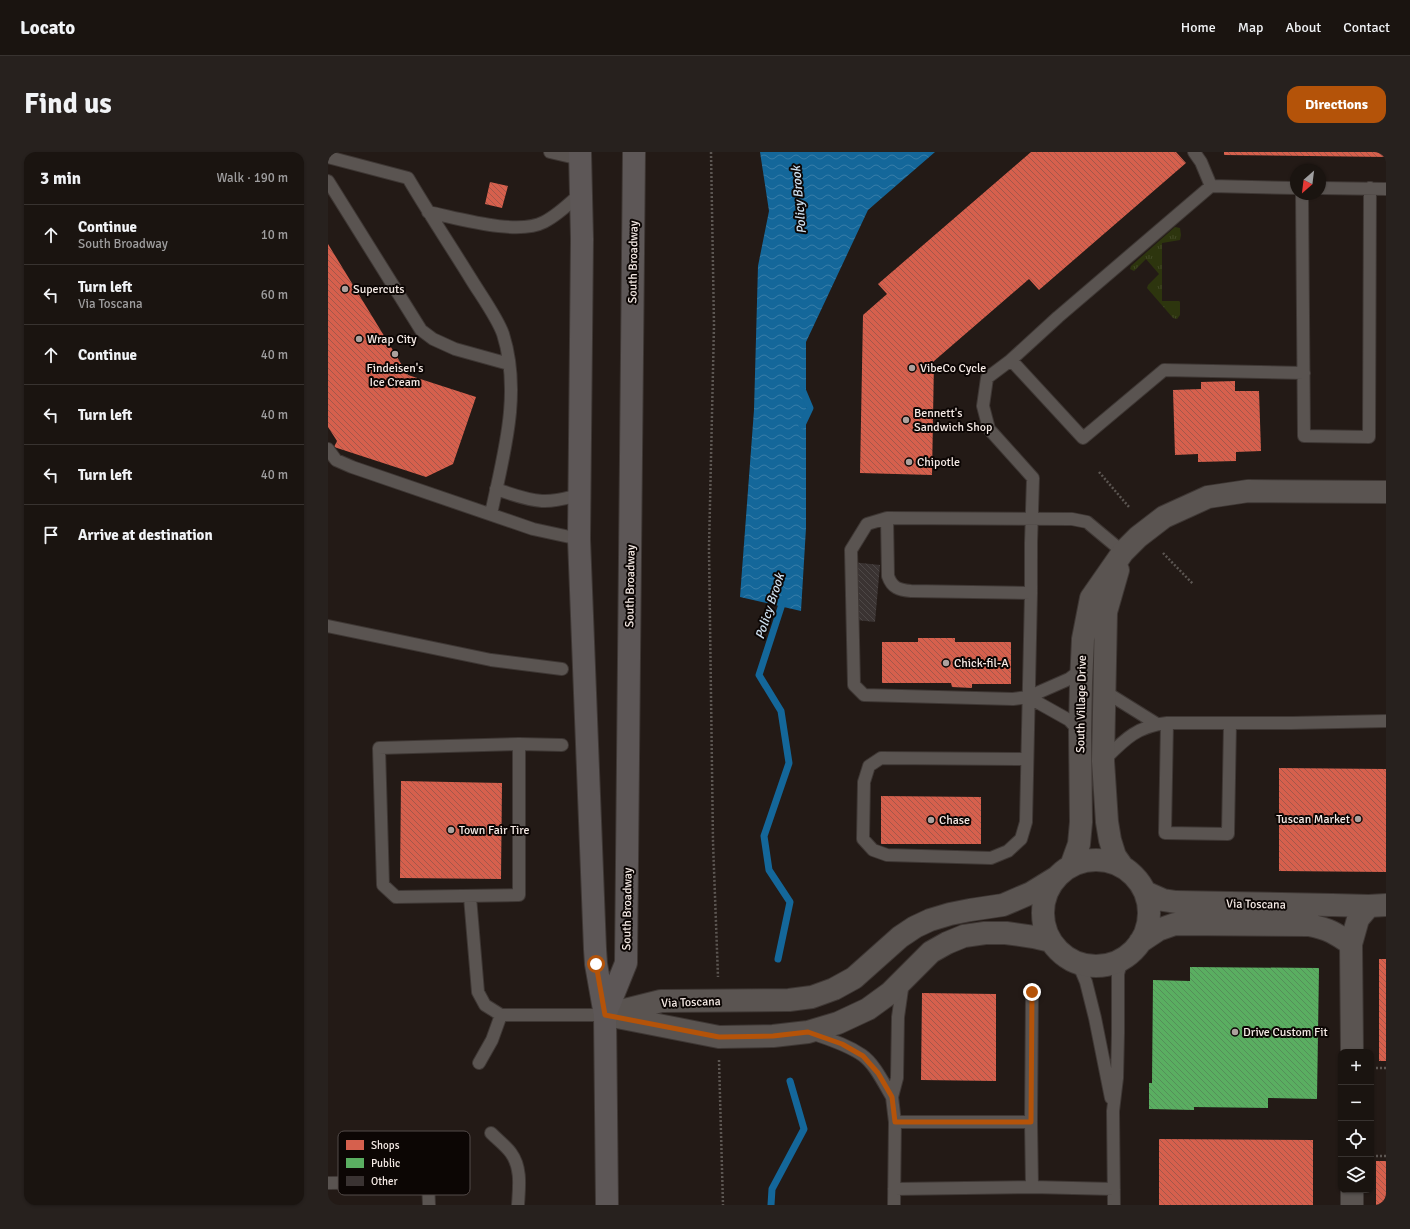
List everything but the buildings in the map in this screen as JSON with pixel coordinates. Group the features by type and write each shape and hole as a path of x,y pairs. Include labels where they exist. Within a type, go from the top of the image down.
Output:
{"main road":[{"name":"South Broadway","path":"605,1015 626,963 634,152"},
{"name":"South Broadway","path":"580,155 579,539 596,964 605,1015 607,1205"},
{"name":"South Village Drive","path":"1064,871 1079,844 1082,822 1080,732 1083,639 1091,598 1123,552 1138,536 1164,517 1208,497 1248,491 1386,492"},
{"name":"South Village Drive","path":"1122,866 1115,856 1109,834 1103,761 1106,612 1123,552"},
{"path":"1088,860 1105,861 1122,866 1136,877 1145,892 1149,909 1148,926 1140,942 1128,955 1122,959 1113,963 1096,966 1078,963 1063,954 1051,941 1045,925 1043,908 1048,891 1064,871 1088,860"},
{"name":"Via Toscana","path":"605,1015 661,1001 775,1001 812,997 834,989 854,978 896,941 915,927 930,920 950,914 1003,905 1031,893 1064,871"},
{"name":"Via Toscana","path":"1145,892 1163,900 1176,902 1377,906"},
{"name":"Via Toscana","path":"1352,1049 1351,944 1358,919 1377,906"},
{"name":"Via Toscana","path":"1140,942 1158,930 1175,924 1301,925 1324,928 1333,931 1351,944"},
{"name":"Via Toscana","path":"605,1015 719,1037 773,1036 808,1032 838,1023 868,1009 890,993 931,952 964,936 985,933 1006,933 1051,941"},
{"path":"1352,1193 1352,1205"}],"lane":[{"path":"550,152 580,155"},
{"path":"1194,152 1201,162 1211,186"},
{"path":"328,157 408,178 488,307 502,333 509,364 511,391 508,432 491,514"},
{"path":"328,181 421,330 434,339 455,349 509,364"},
{"path":"1027,759 881,758 869,766 864,782 863,839 873,850 887,855 991,858 1008,851 1021,839 1026,822 1033,478 989,429 983,406 987,378 1010,360 1058,316 1211,186 1290,188"},
{"path":"1326,188 1386,189"},
{"path":"1302,200 1304,436 1369,437 1370,188"},
{"path":"428,212 500,226 534,226 545,222 581,194"},
{"path":"1010,360 1083,438 1164,370 1304,373"},
{"path":"328,449 336,460 352,467 533,529 579,539"},
{"path":"496,489 527,499 543,502 579,495"},
{"path":"887,518 888,576 890,583 896,588 905,590 1031,593"},
{"path":"1082,669 1069,679 1028,697 1013,699 864,695 854,685 851,550 867,524 887,518 1072,519 1087,522 1123,552"},
{"path":"328,626 491,660 562,669"},
{"path":"1104,691 1162,723"},
{"path":"1028,697 1069,720 1080,732"},
{"path":"1103,761 1127,737 1138,731 1162,723 1386,721"},
{"path":"1162,723 1165,833 1228,834 1230,723"},
{"path":"519,744 519,895 396,897 383,885 379,748 519,744 562,745"},
{"path":"470,896 478,992 486,1005 501,1015 605,1015"},
{"path":"1114,1205 1113,1111 1117,1078 1118,974 1122,959"},
{"path":"1078,963 1086,982 1095,1018 1113,1111"},
{"path":"894,1205 895,1122 892,1097 897,1078 898,1017 903,981"},
{"path":"1032,992 1032,1187"},
{"path":"479,1063 492,1040 501,1015"},
{"path":"808,1032 842,1044 863,1056 878,1073 892,1097"},
{"path":"895,1122 1031,1122"},
{"path":"491,1134 511,1153 517,1163 519,1181 518,1205"},
{"path":"328,1183 338,1183"},
{"path":"894,1189 1032,1187 1114,1189"},
{"path":"429,1195 429,1205"}],"path":[{"path":"711,152 714,325 710,548 713,842 718,983"},
{"path":"1099,472 1128,507"},
{"path":"1163,553 1193,584"},
{"path":"719,1060 723,1205"},
{"path":"1374,1068 1386,1068"},
{"path":"1374,1156 1386,1156"}],"green space":[{"path":"1175,227 1180,228 1180,240 1162,243 1162,301 1180,302 1180,315 1177,319 1173,318 1147,288 1159,274 1146,259 1134,271 1130,269 1131,266"}],"water":[{"path":"760,152 935,152 868,210 806,342 806,528 801,611 740,597 754,410 758,266 769,211"}],"waterway":[{"name":"Policy Brook","path":"802,389 810,408 802,425"},
{"name":"Policy Brook","path":"778,959 790,902 769,870 764,836 789,763 781,711 759,675 784,598"},
{"name":"Policy Brook","path":"771,1205 772,1189 804,1129 790,1081"}],"place":[{"name":"Supercuts","path":"345,289"},
{"name":"Wrap City","path":"359,339"},
{"name":"Findeisen's Ice Cream","path":"395,354"},
{"name":"VibeCo Cycle","path":"912,368"},
{"name":"Bennett's Sandwich Shop","path":"906,420"},
{"name":"Chipotle","path":"909,462"},
{"name":"Chick-fil-A","path":"946,663"},
{"name":"Tuscan Market","path":"1358,819"},
{"name":"Chase","path":"931,820"},
{"name":"Town Fair Tire","path":"451,830"},
{"name":"Drive Custom Fit","path":"1235,1032"}],"route":[{"path":"596,964 605,1015 719,1037 773,1036 808,1032 842,1044 863,1056 878,1073 892,1097 895,1122 1031,1122 1032,992"}]}
